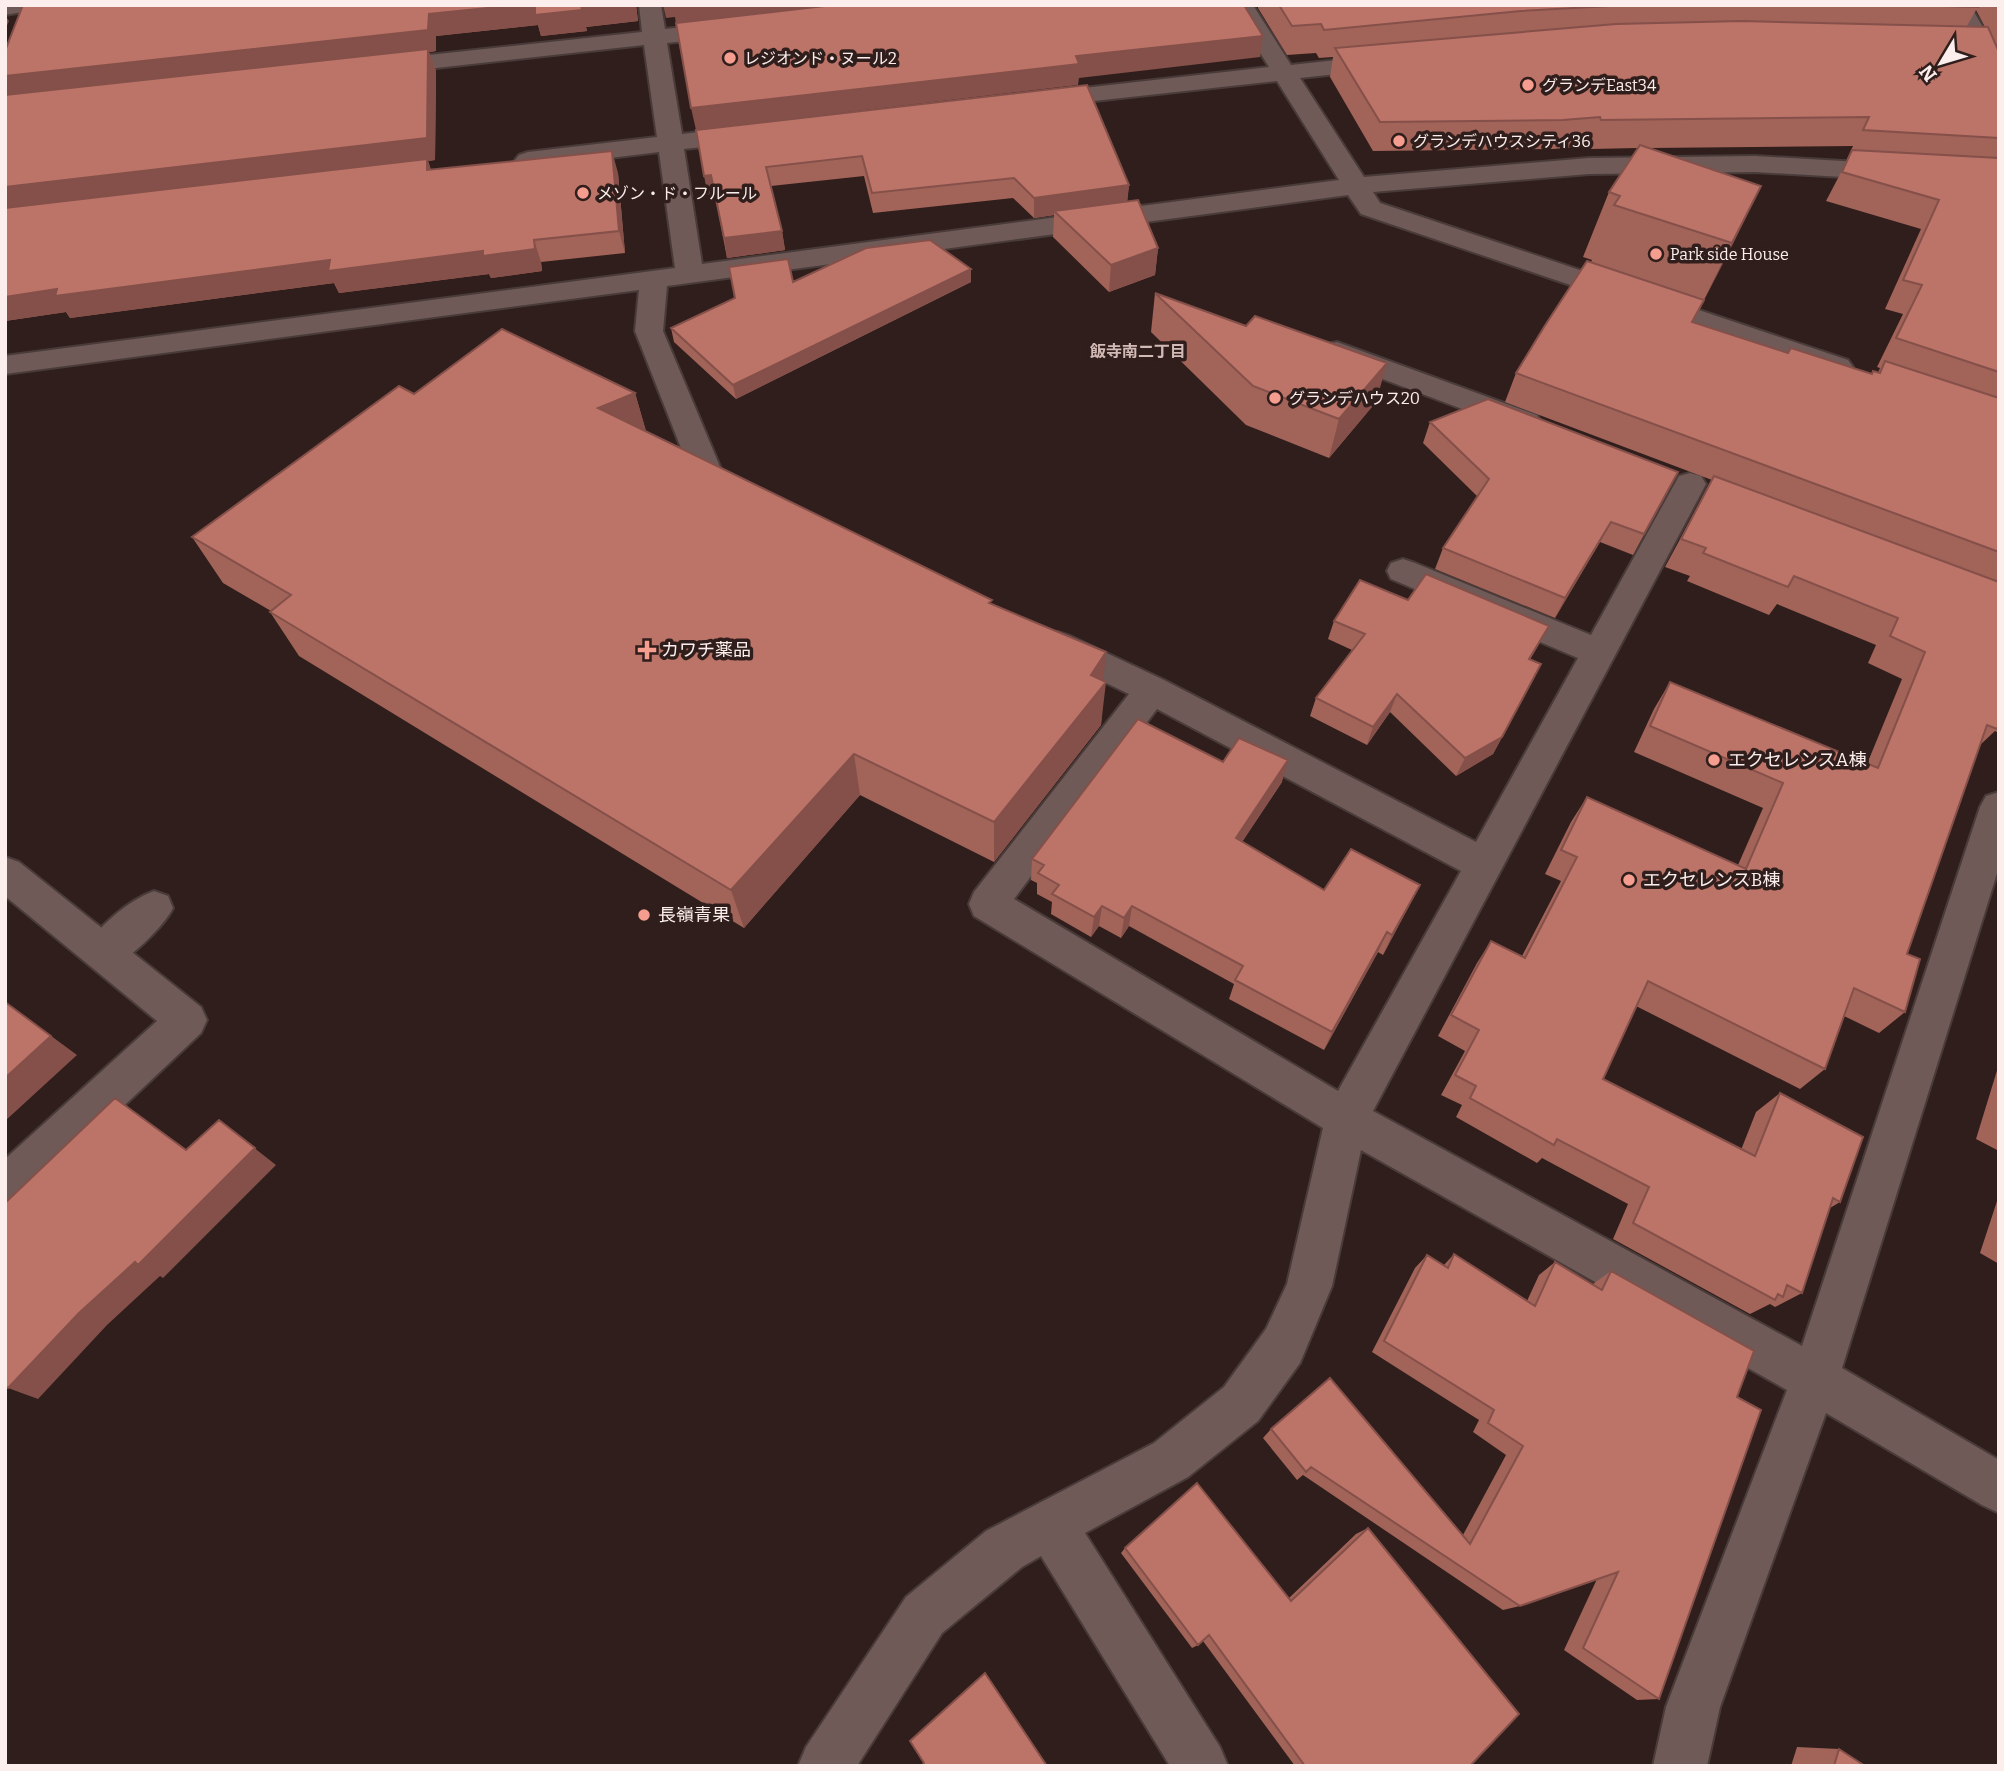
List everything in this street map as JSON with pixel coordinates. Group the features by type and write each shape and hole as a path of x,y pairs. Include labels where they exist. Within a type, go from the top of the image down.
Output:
{"street":[{"path":"5,8 28,5 20,31"},
{"path":"650,5 690,273"},
{"path":"1241,5 1370,208 1868,378"},
{"path":"1958,5 1970,45 1999,90"},
{"path":"355,70 748,26"},
{"path":"1018,103 1406,59"},
{"path":"505,163 768,132"},
{"path":"5,365 1355,186 1589,166 1755,164 1999,178"},
{"path":"654,278 649,331 708,476 770,506"},
{"path":"1305,339 1549,431"},
{"path":"825,1766 924,1615 1004,1549 1171,1460 1241,1404 1283,1346 1309,1286 1346,1119 1690,484"},
{"path":"1403,570 1599,652"},
{"path":"1028,631 1152,690 1483,864"},
{"path":"1152,690 988,904 1346,1119 1815,1379 1999,1488"},
{"path":"1680,1766 1693,1707 1815,1379 1999,807"},
{"path":"5,873 187,1020 5,1188"},
{"path":"104,952 154,908"},
{"path":"1050,1524 1201,1766"}],"building":[{"path":"23,5 518,5 429,14 428,30 5,76 5,51"},
{"path":"535,5 581,5 582,10 535,15"},
{"path":"833,5 1244,5 1263,36 1076,56 1079,64 691,108 676,23"},
{"path":"1279,5 1628,5 1521,11 1324,30 1321,24 1292,26"},
{"path":"1901,5 1977,5 1978,7"},
{"path":"1742,21 1988,27 1999,52 1999,138 1863,130 1869,117 1601,120 1600,117 1563,120 1380,122 1335,48 1616,24"},
{"path":"428,49 427,138 5,187 5,95"},
{"path":"1087,85 1129,185 1034,198 1014,178 872,193 862,156 766,167 782,231 724,238 711,175 704,176 696,130"},
{"path":"1640,145 1761,186 1732,243 1614,205 1620,196 1609,192"},
{"path":"1852,150 1999,158 1999,372 1896,338 1922,285 1903,280 1939,200 1842,172"},
{"path":"612,151 619,231 534,240 535,249 483,256 483,251 328,271 330,260 55,296 57,289 5,297 5,208 427,159 427,170"},
{"path":"1138,200 1158,248 1111,265 1054,211"},
{"path":"930,240 971,269 733,385 671,328 735,298 729,267 788,259 793,282 866,248"},
{"path":"1587,261 1704,300 1692,322 1788,353 1791,348 1872,374 1873,371 1880,373 1885,361 1999,398 1999,552 1516,373"},
{"path":"1155,293 1246,326 1255,316 1387,363 1339,419 1253,386"},
{"name":"カワチ薬品","path":"502,329 635,393 598,408 992,600 989,603 1106,652 1091,675 1106,682 994,822 854,754 731,890 270,612 291,595 192,537 399,386 414,394"},
{"path":"1488,399 1678,472 1644,534 1611,522 1565,598 1443,548 1489,479 1430,422"},
{"path":"1714,476 1999,582 1999,723 1997,729 1987,725 1907,954 1920,959 1905,1012 1854,988 1825,1069 1648,981 1603,1079 1755,1156 1780,1093 1863,1137 1840,1202 1833,1198 1802,1293 1787,1285 1783,1297 1778,1294 1775,1300 1633,1223 1649,1187 1557,1139 1554,1145 1470,1098 1476,1086 1455,1075 1479,1030 1451,1015 1491,941 1525,958 1577,857 1561,850 1587,797 1746,869 1783,783 1650,726 1670,682 1878,768 1925,652 1890,636 1898,618 1794,576 1788,587 1703,553 1706,548 1681,539"},
{"path":"1426,574 1549,626 1529,659 1541,664 1502,737 1465,758 1397,694 1373,727 1316,698 1365,634 1334,621 1360,580 1408,600"},
{"path":"1138,719 1223,762 1239,738 1288,760 1236,838 1324,890 1351,849 1420,885 1392,935 1387,932 1332,1032 1235,980 1243,966 1132,906 1124,918 1102,906 1094,917 1052,894 1059,885 1038,873 1044,865 1032,859"},
{"path":"5,1002 51,1036 5,1078"},
{"path":"115,1098 186,1150 219,1120 255,1148 138,1265 135,1262 79,1313 8,1388 5,1386 5,1203"},
{"path":"1454,1254 1535,1306 1555,1262 1602,1290 1611,1271 1754,1351 1737,1397 1761,1410 1659,1699 1583,1648 1618,1572 1520,1606 1311,1467 1306,1472 1271,1429 1330,1378 1470,1544 1523,1446 1488,1423 1494,1410 1384,1341 1427,1255 1448,1268"},
{"path":"1197,1483 1291,1601 1368,1528 1519,1714 1470,1766 1305,1766 1209,1635 1198,1645 1125,1548"},
{"path":"985,1673 1047,1766 922,1766 924,1763 910,1741"},
{"path":"1839,1749 1865,1766 1834,1766"}],"place":[{"name":"レジオンド・ヌール2","path":"730,58"},
{"name":"グランデEast34","path":"1528,85"},
{"name":"グランデハウスシティ36","path":"1399,141"},
{"name":"メゾン・ド・フルール","path":"583,193"},
{"name":"Park side House","path":"1656,254"},
{"name":"グランデハウス20","path":"1275,398"},
{"name":"カワチ薬品","path":"647,650"},
{"name":"エクセレンスA棟","path":"1714,760"},
{"name":"エクセレンスB棟","path":"1629,880"},
{"name":"長嶺青果","path":"644,915"}],"district":[{"name":"飯寺南二丁目","path":"1138,351"}]}
